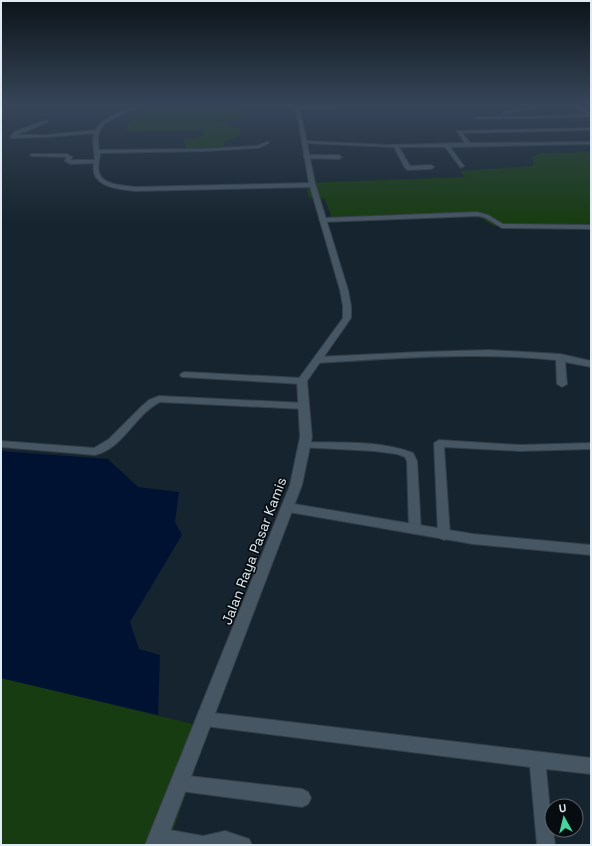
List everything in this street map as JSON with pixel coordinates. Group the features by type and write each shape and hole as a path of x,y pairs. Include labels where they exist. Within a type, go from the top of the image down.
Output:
{"main road":[{"path":"302,381 347,318 347,306 344,290 312,185 304,144"},
{"name":"Jalan Raya Pasar Kamis","path":"157,841 296,485 306,437 302,381"},
{"path":"288,508 444,535 591,550"}],"street":[{"path":"95,144 98,161 95,172 97,176 104,182 121,188 171,189 312,185"},
{"path":"97,152 204,150 258,147 264,144"},
{"path":"361,144 396,146 486,144"},
{"path":"446,145 461,166"},
{"path":"396,146 408,168 431,167"},
{"path":"32,155 67,156 69,157 68,161 70,162 98,161"},
{"path":"306,157 339,157"},
{"path":"322,220 478,214 486,216 502,226 591,227"},
{"path":"317,360 472,352 560,357 591,364"},
{"path":"560,357 562,384"},
{"path":"185,375 302,381"},
{"path":"1,444 95,452 102,450 113,442 151,403 159,399 304,406"},
{"path":"444,535 439,443 520,448 591,446"},
{"path":"304,445 381,448 402,451 409,455 412,461 415,530"},
{"path":"204,718 591,766"},
{"path":"536,759 546,845"},
{"path":"180,783 302,798"},
{"path":"157,841 203,845 225,840 243,845"}],"green space":[{"path":"185,144 224,144 223,148 186,149"},
{"path":"591,152 591,228 494,226 476,215 333,221 325,199 309,198 306,183 465,177 460,171 534,166 532,157 542,153"},
{"path":"1,678 209,728 168,845 1,845"}],"water":[{"path":"1,451 108,459 138,487 179,492 175,522 182,535 130,622 139,649 160,655 158,715 1,678"}]}
